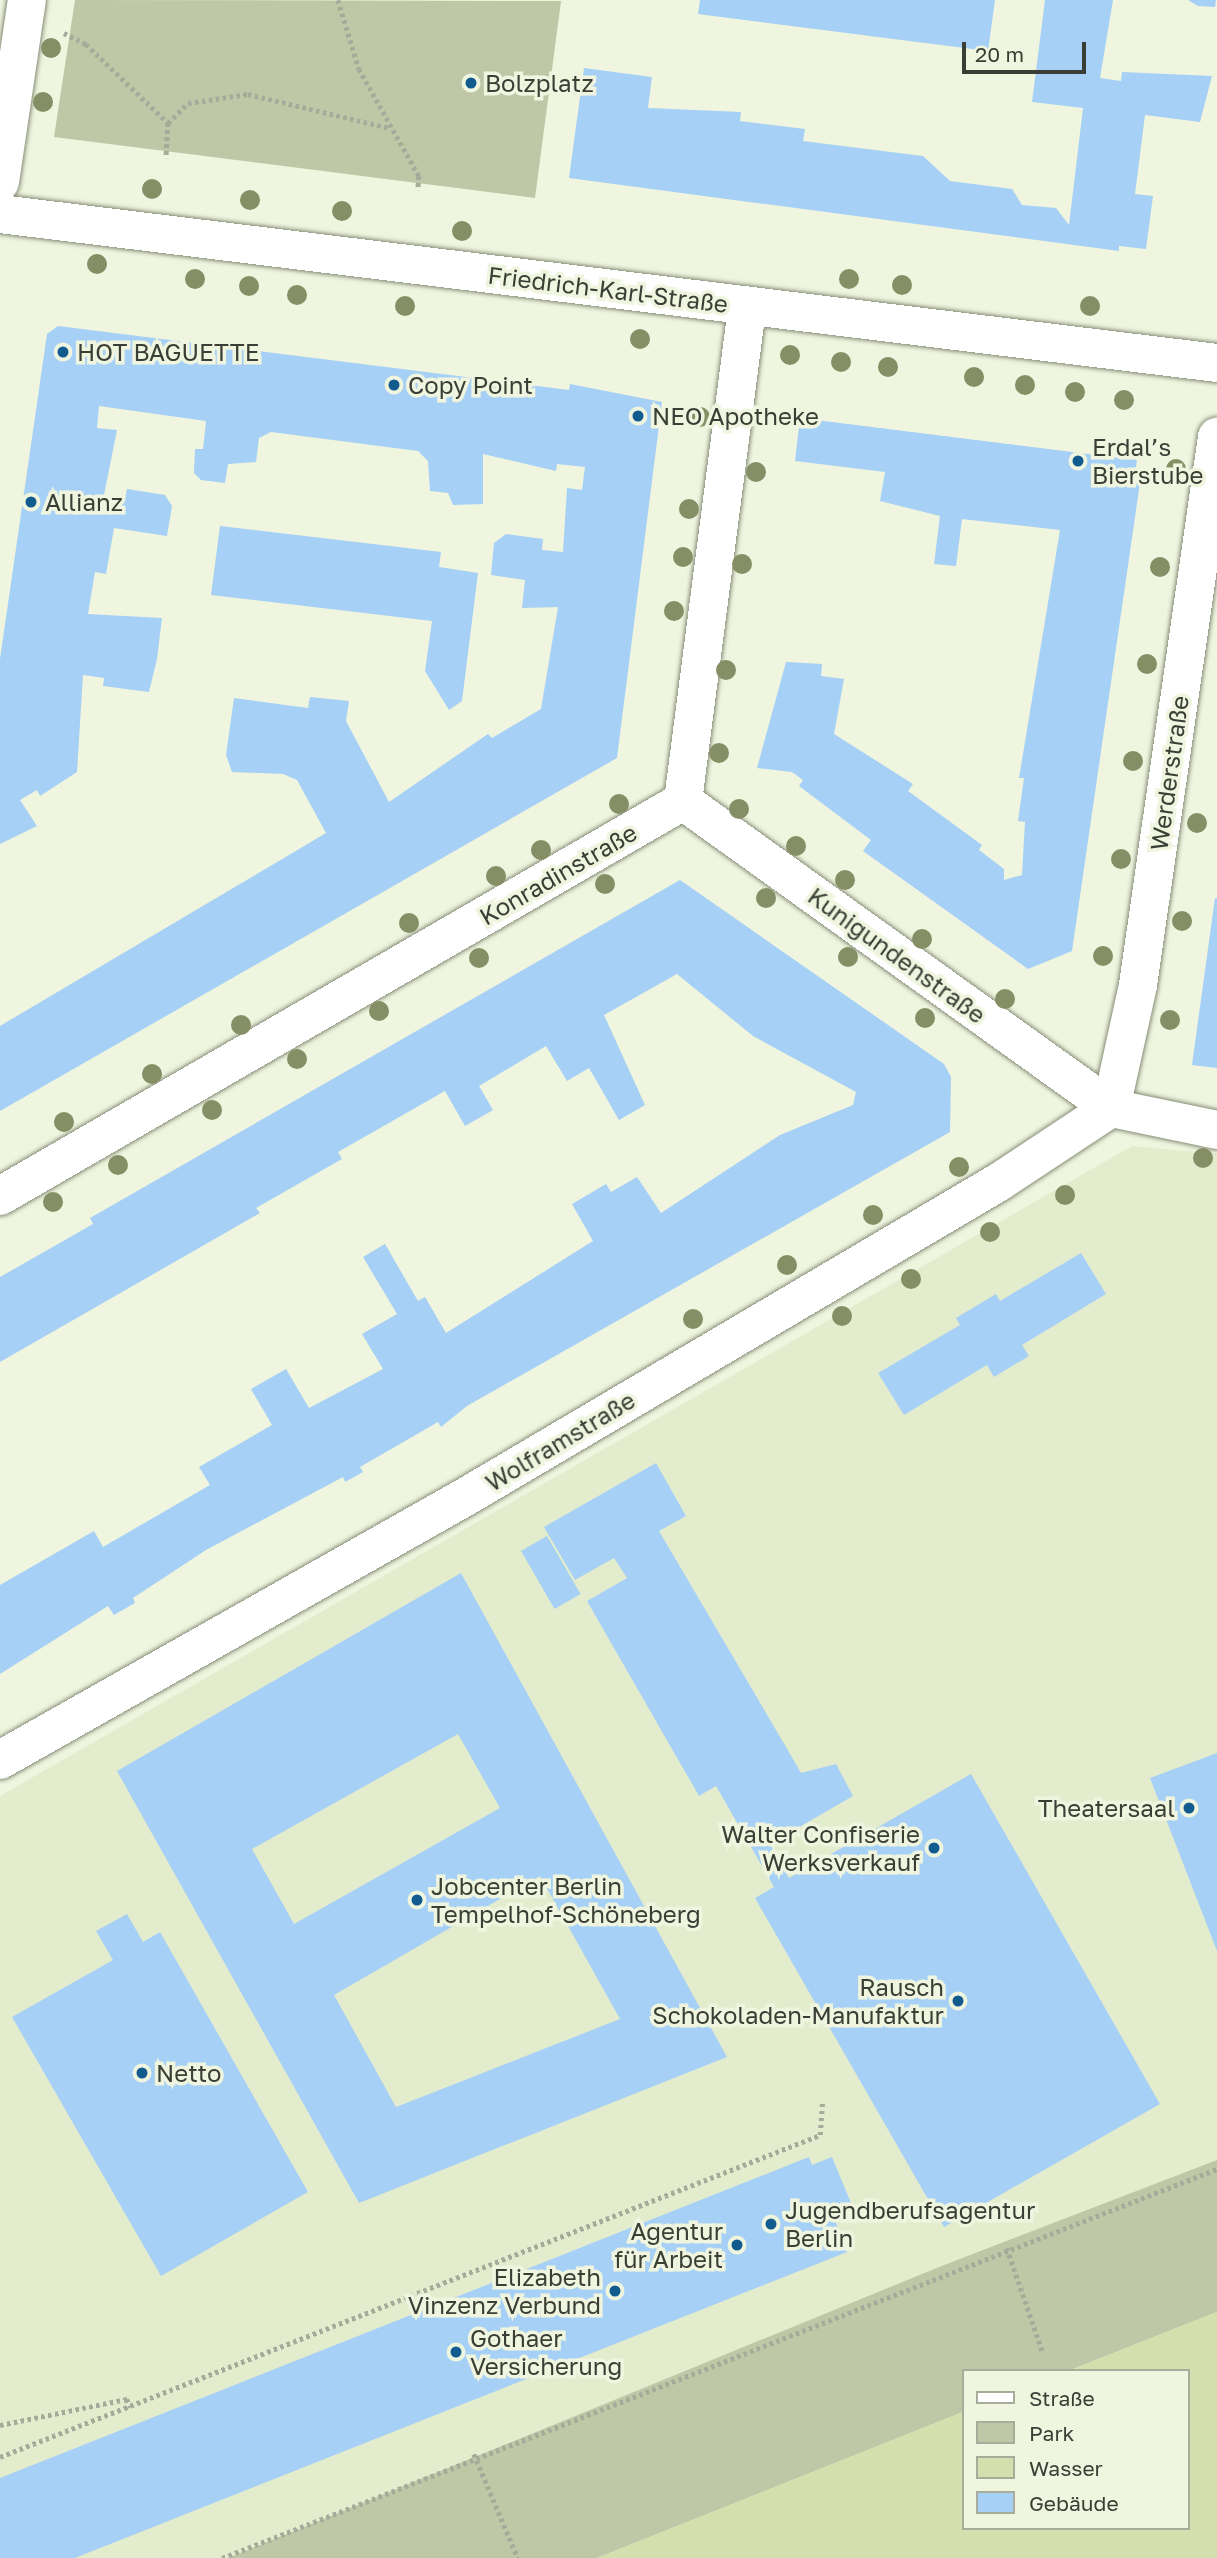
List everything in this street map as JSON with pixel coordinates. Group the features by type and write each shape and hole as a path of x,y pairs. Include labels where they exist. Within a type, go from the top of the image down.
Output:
{"street":[{"path":"0,182 27,0"},
{"name":"Friedrich-Karl-Straße","path":"0,214 1217,363"},
{"path":"683,801 747,306"},
{"name":"Werderstraße","path":"1111,1108 1138,985 1217,437"},
{"name":"Kunigundenstraße","path":"683,801 1111,1108"},
{"name":"Konradinstraße","path":"0,1196 683,801"},
{"path":"1111,1108 1217,1130"},
{"name":"Wolframstraße","path":"0,1760 467,1496 999,1182 1111,1108"}],"path":[{"path":"338,0 359,69 419,176 418,190"},
{"path":"64,33 86,44 168,123"},
{"path":"166,158 168,123 188,103 247,94 390,128"},
{"path":"0,2458 820,2135 822,2103"},
{"path":"222,2558 474,2454 1217,2169"},
{"path":"1007,2248 1044,2353"},
{"path":"0,2425 127,2399 130,2407"},
{"path":"474,2454 518,2558"}],"shaded area":[{"path":"1132,1146 1217,1154 1217,2160 939,2267 228,2558 0,2558 0,1796"}],"green space":[{"path":"75,0 561,1 535,198 54,137"},
{"path":"1217,2160 1217,2312 1073,2369 962,2369 962,2412 597,2558 228,2558 939,2267"}],"water":[{"path":"1217,2312 1217,2558 597,2558 962,2412 962,2530 1189,2530 1189,2369 1073,2369"}],"building":[{"path":"700,0 995,0 988,51 698,14"},
{"path":"1045,0 1113,0 1100,78 1121,81 1122,72 1212,76 1200,122 1145,115 1135,194 1153,196 1146,249 1119,246 1119,251 569,178 584,68 652,77 648,108 741,112 740,121 805,129 803,141 923,156 950,181 1012,189 1022,205 1056,208 1069,225 1083,108 1032,102"},
{"path":"1188,0 1216,0 1215,7 1198,6"},
{"path":"58,326 569,390 570,384 662,402 617,758 0,1111 0,1026 326,833 297,780 283,774 232,772 226,755 234,698 308,708 310,697 349,701 346,721 389,802 488,734 492,738 541,709 558,607 522,608 525,580 491,575 494,543 506,534 543,539 542,550 563,552 567,488 582,490 585,467 557,464 556,471 483,454 483,504 453,505 448,493 430,491 428,461 418,451 271,432 259,438 256,462 228,464 225,483 201,480 194,473 195,449 203,449 206,421 99,406 97,428 117,430 104,495 125,498 127,489 165,495 172,506 167,536 114,528 106,574 95,572 88,614 162,618 157,659 149,692 103,686 104,678 83,675 77,772 40,796 37,790 20,800 37,826 0,844 0,659 47,334"},
{"path":"800,418 1137,460 1135,475 1141,476 1072,951 1028,969 863,851 871,840 799,786 803,780 792,772 757,768 786,662 822,664 821,676 844,679 834,734 913,784 908,791 982,845 979,850 1004,869 1004,880 1022,875 1025,822 1018,821 1024,778 1019,778 1060,530 962,519 956,566 934,564 940,516 880,501 885,472 795,461"},
{"path":"220,526 441,552 439,567 478,573 462,701 449,710 425,671 432,621 211,595"},
{"path":"680,880 944,1064 951,1077 950,1132 467,1406 441,1427 438,1422 360,1467 363,1472 345,1482 343,1477 206,1550 133,1598 135,1603 114,1615 108,1606 0,1674 0,1585 94,1531 103,1547 210,1485 199,1467 272,1425 251,1389 286,1369 309,1408 383,1369 362,1334 397,1314 363,1257 385,1244 418,1301 425,1297 446,1333 593,1241 572,1204 606,1184 611,1192 637,1177 661,1213 780,1135 853,1105 856,1092 753,1036 677,974 604,1015 645,1105 619,1120 589,1068 567,1081 546,1046 479,1086 493,1110 465,1126 445,1091 338,1152 342,1159 256,1208 260,1213 0,1362 0,1277 93,1224 90,1218"},
{"path":"1217,898 1217,1068 1192,1065"},
{"path":"1081,1253 1106,1294 1022,1345 1029,1356 994,1377 987,1365 904,1415 878,1373 960,1325 956,1318 996,1294 1000,1301"},
{"name":"Rausch Schokoladen-Manufaktur","path":"656,1463 686,1516 659,1531 801,1773 836,1764 853,1796 770,1844 789,1878 971,1774 1160,2104 944,2227 755,1898 774,1887 716,1786 699,1796 587,1601 627,1578 614,1558 575,1580 544,1527"},
{"path":"547,1536 580,1594 555,1609 521,1551"},
{"name":"Jobcenter Berlin Tempelhof-Schöneberg","path":"461,1573 727,2057 359,2203 117,1771","holes":["458,1734 500,1808 294,1924 252,1849","540,1876 620,2019 396,2107 334,1995"]},
{"name":"Theatersaal","path":"1217,1753 1217,1951 1150,1778"},
{"name":"Netto","path":"127,1914 143,1942 160,1932 308,2192 161,2276 12,2017 113,1960 96,1931"},
{"name":"Gothaer Versicherung","path":"809,2157 812,2165 832,2157 851,2203 831,2210 847,2252 75,2558 0,2558 0,2478"}],"place":[{"name":"Bolzplatz","path":"471,83"},
{"name":"HOT BAGUETTE","path":"63,352"},
{"name":"Copy Point","path":"394,385"},
{"name":"NEO Apotheke","path":"638,416"},
{"name":"Erdal’s Bierstube","path":"1078,461"},
{"name":"Allianz","path":"31,502"},
{"name":"Theatersaal","path":"1189,1808"},
{"name":"Walter Confiserie Werksverkauf","path":"934,1848"},
{"name":"Jobcenter Berlin Tempelhof-Schöneberg","path":"417,1900"},
{"name":"Rausch Schokoladen-Manufaktur","path":"958,2001"},
{"name":"Netto","path":"142,2073"},
{"name":"Jugendberufsagentur Berlin","path":"771,2224"},
{"name":"Agentur für Arbeit","path":"737,2245"},
{"name":"Elizabeth Vinzenz Verbund","path":"615,2291"},
{"name":"Gothaer Versicherung","path":"456,2352"}]}
